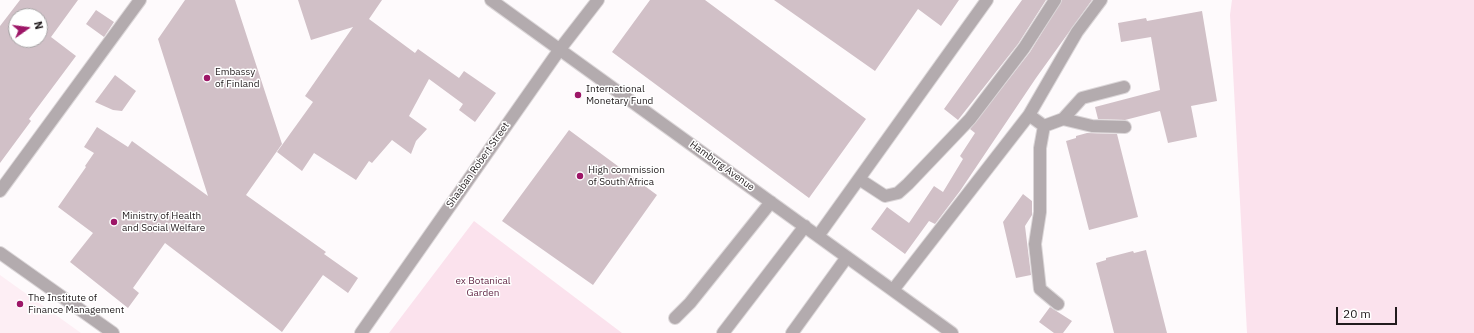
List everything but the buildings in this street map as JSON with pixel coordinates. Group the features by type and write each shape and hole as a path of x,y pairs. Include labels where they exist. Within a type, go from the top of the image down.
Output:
{"street":[{"path":"0,191 140,0"},
{"name":"Shaaban Robert Street","path":"361,333 560,50 598,0"},
{"path":"818,236 987,0"},
{"path":"859,180 885,196 898,193 908,184 970,119 1024,48 1055,0"},
{"path":"893,290 1029,115 1077,32 1102,0"},
{"name":"Hamburg Avenue","path":"496,2 560,50 952,333"},
{"path":"1044,126 1063,119 1082,98 1124,87"},
{"path":"1029,115 1044,126"},
{"path":"1063,119 1092,126 1125,127"},
{"path":"1044,126 1040,148 1040,212 1035,244 1040,289 1058,304"},
{"path":"675,318 690,303 771,202"},
{"path":"723,333 805,226"},
{"path":"0,253 113,333"},
{"path":"792,333 847,257"}],"shaded area":[{"name":"The Institute of Finance Management","path":"0,275 81,333 0,333"}],"green space":[{"path":"1232,0 1474,0 1474,333 1247,333 1230,15"},
{"name":"ex Botanical Garden","path":"474,221 622,333 389,333"}],"place":[{"name":"Embassy of Finland","path":"207,78"},
{"name":"International Monetary Fund","path":"578,95"},
{"name":"High commission of South Africa","path":"580,176"},
{"name":"Ministry of Health and Social Welfare","path":"114,222"},
{"name":"The Institute of Finance Management","path":"20,304"}]}
